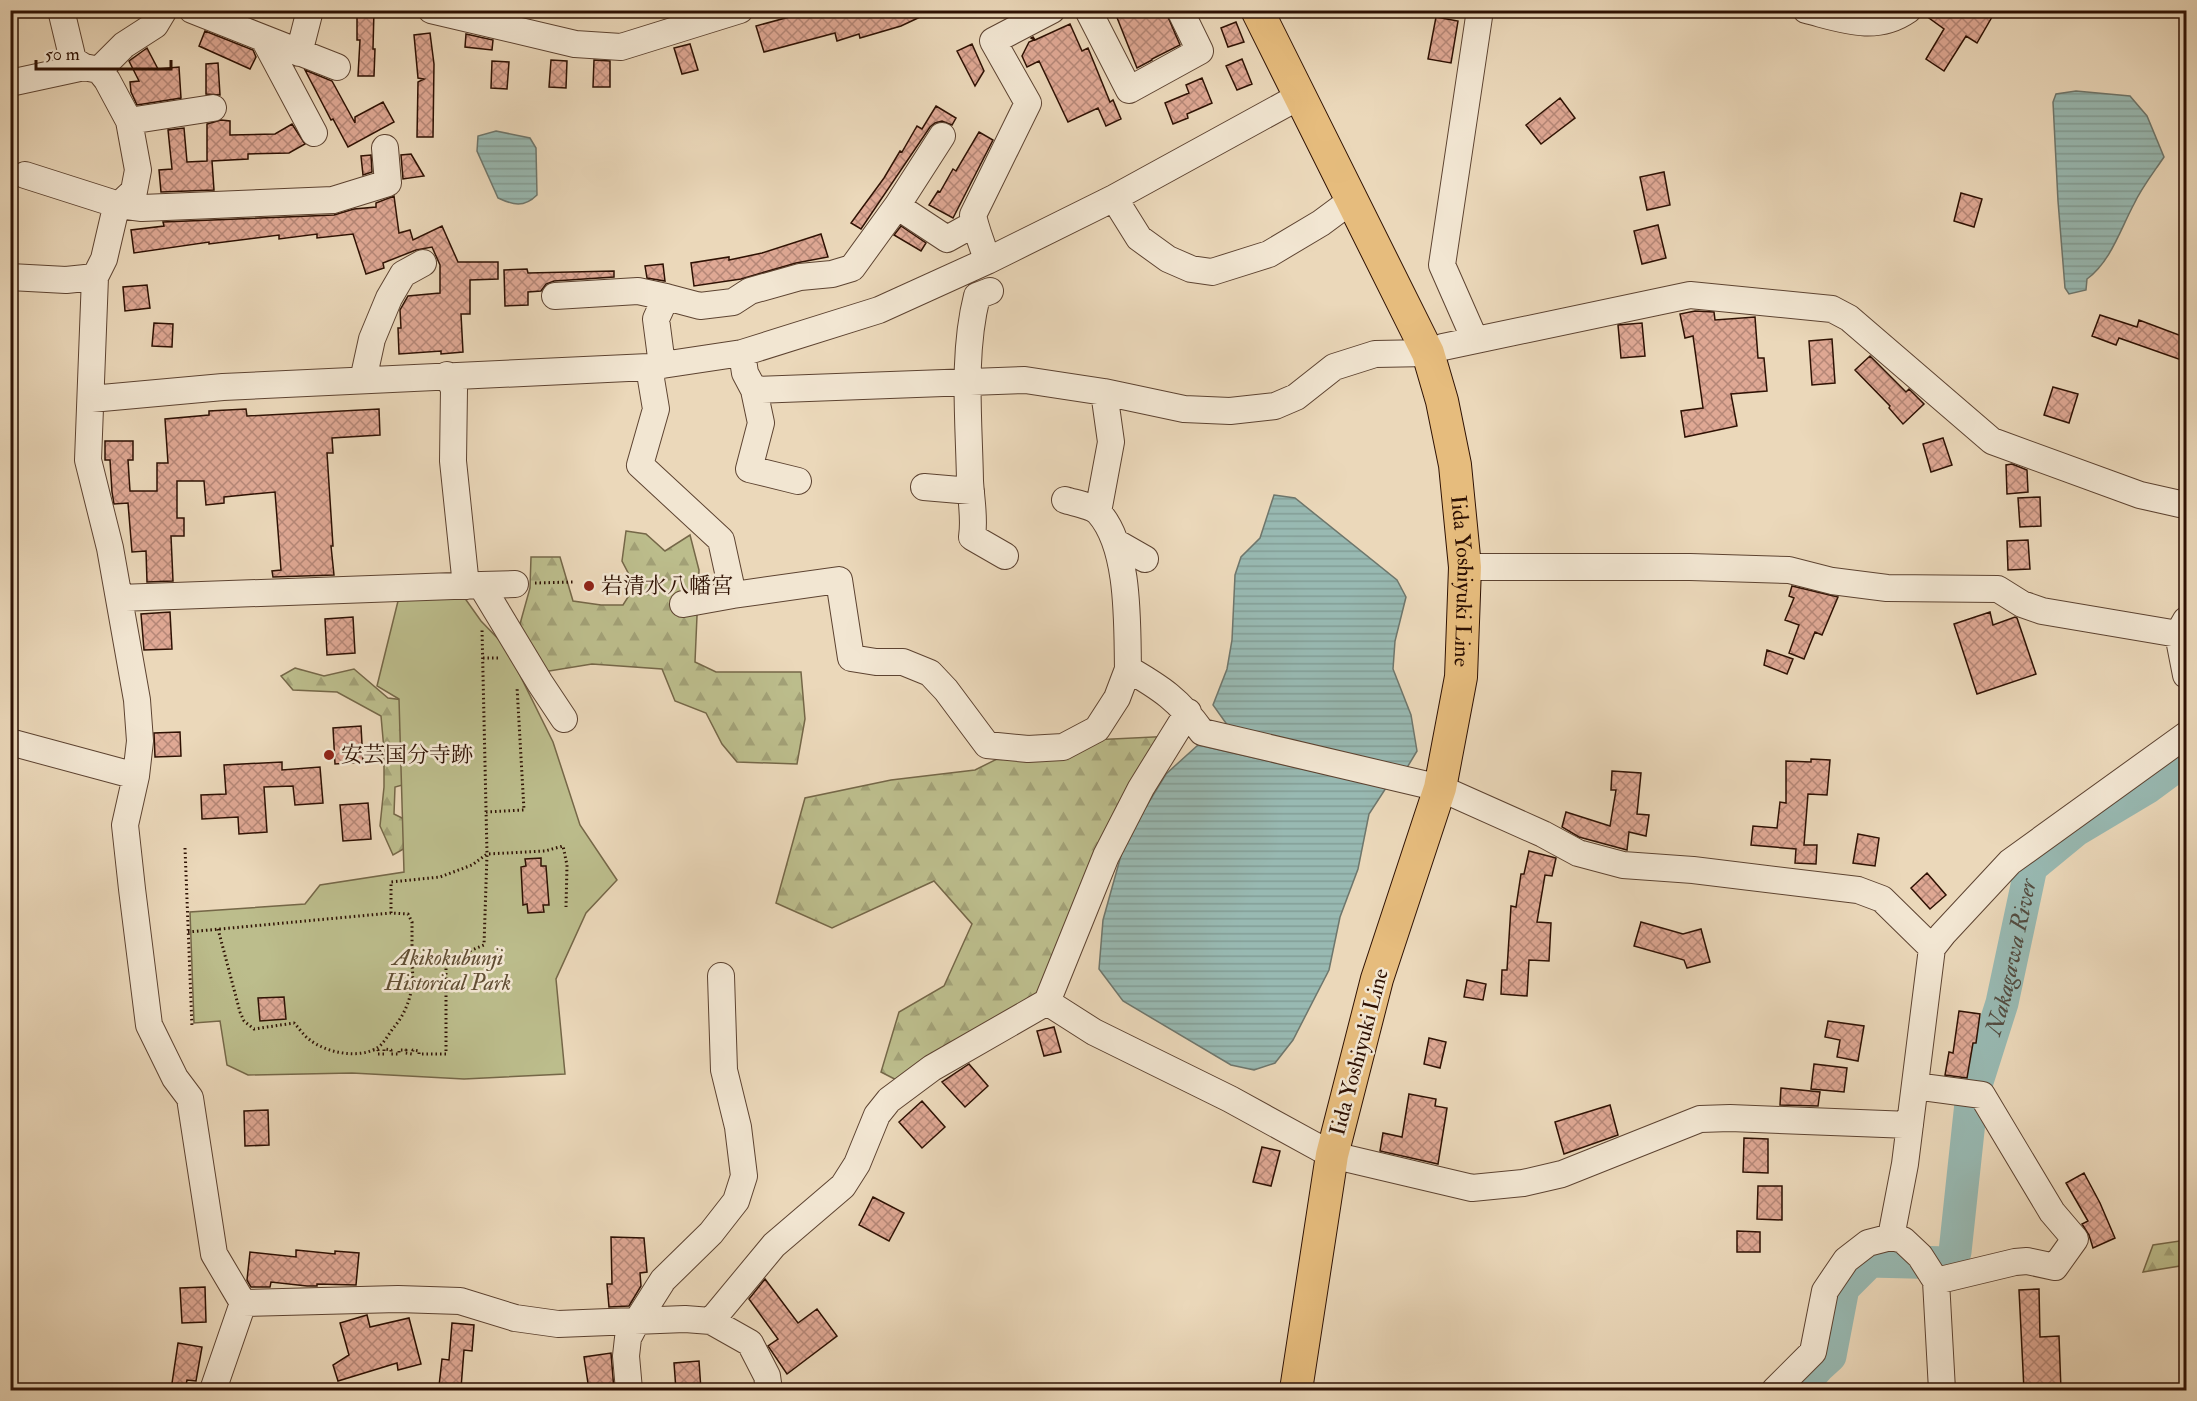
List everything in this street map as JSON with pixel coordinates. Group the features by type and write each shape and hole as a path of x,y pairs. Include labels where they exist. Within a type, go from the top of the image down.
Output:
{"main road":[{"name":"Iida Yoshiyuki Line","path":"1257,10 1428,353 1442,401 1455,465 1465,567 1461,677 1440,788 1377,979 1332,1155 1296,1390"}],"street":[{"path":"61,10 73,60 92,68 106,80 129,121 138,170 134,191 119,205 114,216 104,259 95,277 88,460 110,548 137,700 140,741 136,777 125,825 149,1025 175,1078 190,1098 214,1254 243,1303 213,1390"},
{"path":"10,83 92,68 154,25 164,10"},
{"path":"299,53 309,14 307,10"},
{"path":"431,10 575,44 621,47 740,10"},
{"path":"987,261 973,215 1028,104 993,41 1052,10"},
{"path":"1088,10 1129,90 1200,51 1180,10"},
{"path":"1475,340 1442,265 1480,10"},
{"path":"1820,12 1864,24 1898,17 1908,10"},
{"path":"196,11 337,67"},
{"path":"264,39 314,133"},
{"path":"91,399 223,387 656,366 742,353 879,310 987,261 1114,198 1300,96"},
{"path":"129,121 213,108"},
{"path":"555,296 638,291 700,306 733,302 750,291 800,277 832,274 852,268 897,206 942,136"},
{"path":"25,175 119,205 142,208 333,200 388,183 385,148"},
{"path":"1114,198 1139,238 1168,259 1191,269 1212,272 1269,254 1321,223 1352,200"},
{"path":"897,206 947,239 974,224"},
{"path":"363,380 372,339 389,298 403,274 423,263"},
{"path":"10,277 66,280 95,277"},
{"path":"990,291 977,296 971,318 968,382 974,523 972,537 1005,556"},
{"path":"754,390 1025,380 1104,392 1184,409 1230,411 1275,406 1296,397 1334,367 1375,354 1428,353 1443,347 1690,295 1832,309 1849,318 1992,441 2140,495 2180,504 2187,502"},
{"path":"666,297 656,319 656,409 640,465 721,540 733,595"},
{"path":"742,353 746,373 754,390 761,423 749,469 798,481"},
{"path":"447,375 454,389 453,461 473,585 564,719"},
{"path":"1098,512 1111,442 1104,392"},
{"path":"924,487 971,492"},
{"path":"683,604 838,580 851,658 876,662 903,662 930,673 946,690 987,745 1029,749 1063,747 1097,729 1118,698 1128,669 1126,599 1117,543 1098,512 1065,500"},
{"path":"1117,543 1145,559"},
{"path":"1465,567 1690,567 1789,570 1832,582 1887,588 1998,589 2022,604 2042,611 2182,627 2187,675"},
{"path":"119,598 524,583"},
{"path":"1128,669 1164,690 1188,712 1202,732 1440,788 1543,834 1578,853 1623,865 1692,870 1858,890 1882,899 1932,948"},
{"path":"711,1321 774,1245 843,1186 857,1164 876,1115 889,1100 932,1068 1047,1002 1106,856 1141,788 1188,712"},
{"path":"1891,1237 1910,1125 1932,948 1942,934 2010,862 2187,735"},
{"path":"10,742 136,777"},
{"path":"629,1390 626,1356 628,1338 637,1321 663,1280 711,1233 736,1201 744,1176 738,1127 724,1070 721,976"},
{"path":"1047,1002 1094,1032 1230,1099 1332,1155 1472,1188 1523,1183 1562,1174 1700,1119 1730,1118 1910,1125"},
{"path":"1915,1086 1982,1095 2052,1212 2075,1239 2055,1266 2027,1261 1929,1269"},
{"path":"1775,1390 1813,1352 1825,1291 1846,1260 1868,1243 1891,1237 1903,1240 1929,1269 1942,1390"},
{"path":"243,1303 398,1299 460,1301 515,1318 558,1324 685,1319 711,1321 750,1343 767,1376 769,1390"}],"path":[{"path":"524,583 573,582"},
{"path":"415,965 446,961 484,945 487,854 482,627"},
{"path":"483,658 505,658"},
{"path":"486,812 524,810 517,681"},
{"path":"391,913 391,882 440,877 472,864 487,854 545,851 563,846 567,865 566,907"},
{"path":"185,848 192,1027"},
{"path":"188,932 218,929 391,913 408,914 412,922 415,965 405,1012 379,1047 364,1053 331,1050 309,1040 294,1023 254,1029 244,1021 240,1012 218,929"},
{"path":"372,1050 378,1050 378,1054 384,1054 384,1049 399,1054 399,1050 406,1050 405,1053 412,1054 412,1050 419,1051 419,1054 446,1054 446,961"}],"green space":[{"path":"626,531 646,534 665,551 690,535 699,570 695,662 716,672 801,672 805,719 797,764 737,762 722,744 706,713 675,701 662,669 592,664 531,674 515,642 530,588 531,557 560,557 573,601 623,605 635,586 622,561"},
{"name":"Akikokubunji Historical Park","path":"399,597 464,597 481,621 506,647 553,742 580,825 617,880 586,913 556,979 565,1074 464,1079 352,1073 248,1075 227,1065 220,1021 194,1023 190,912 305,904 320,885 404,872 399,699 377,686"},
{"path":"295,668 324,676 354,669 388,698 412,701 424,779 395,787 394,814 412,823 407,847 393,855 380,826 384,787 381,716 337,692 293,690 281,676"},
{"path":"1174,736 1047,1002 908,1086 881,1072 899,1012 944,986 972,924 934,881 832,928 776,903 805,798 891,780 975,770 1029,743"},
{"path":"2186,1240 2186,1265 2143,1272 2153,1245"}],"water":[{"path":"2076,91 2130,96 2147,116 2164,157 2137,198 2109,254 2087,279 2086,290 2069,294 2065,288 2053,102 2056,94"},
{"path":"496,131 530,138 536,148 537,195 528,202 514,204 498,198 477,151 478,136"},
{"path":"1274,495 1295,498 1397,580 1406,597 1395,641 1393,669 1411,715 1417,751 1405,771 1228,726 1213,705 1227,669 1232,640 1235,575 1241,557 1260,538"},
{"path":"1198,745 1386,788 1369,814 1358,869 1340,917 1329,970 1293,1040 1275,1063 1254,1070 1231,1065 1123,1001 1099,969 1103,920 1125,841 1166,774"}],"building":[{"path":"374,10 374,76 358,76 360,40 357,40 357,12"},
{"path":"815,10 823,10 825,16 843,10 935,10 901,26 860,38 859,34 837,41 835,33 764,52 756,26"},
{"path":"1114,10 1165,10 1180,45 1137,68"},
{"path":"1923,10 1996,10 1977,43 1966,36 1944,71 1926,59 1944,29 1922,13"},
{"path":"1436,17 1458,21 1451,63 1428,59"},
{"path":"1236,22 1244,42 1228,47 1221,28"},
{"path":"1070,24 1082,51 1088,48 1110,102 1113,100 1121,119 1106,126 1098,108 1068,122 1039,61 1027,67 1022,56 1029,42 1034,40 1031,38 1035,40"},
{"path":"205,31 253,50 256,57 250,69 199,46"},
{"path":"430,33 434,64 433,137 417,137 418,82 424,79 418,78 414,35"},
{"path":"466,34 493,40 492,50 465,47"},
{"path":"690,44 698,70 682,74 674,48"},
{"path":"972,44 984,71 975,86 957,51"},
{"path":"147,48 158,69 179,67 181,98 137,105 131,92 130,82 139,81 129,61"},
{"path":"1242,59 1252,84 1237,90 1226,66"},
{"path":"551,60 567,61 566,88 549,87"},
{"path":"594,60 610,61 610,87 593,87"},
{"path":"492,61 509,62 507,89 491,88"},
{"path":"218,63 220,95 206,94 206,64"},
{"path":"305,70 332,81 355,123 355,117 383,102 394,122 348,147"},
{"path":"1202,78 1212,103 1187,114 1188,118 1173,124 1165,103 1189,93 1186,85"},
{"path":"1560,98 1575,118 1541,144 1526,125"},
{"path":"936,106 956,118 952,125 942,121 930,127 861,229 851,223 884,178 900,151 902,152 917,126 922,129"},
{"path":"221,120 230,121 230,135 275,134 292,124 305,144 289,153 248,154 248,159 212,161 214,190 161,192 159,170 172,169 168,130 184,128 187,162 207,161 207,124"},
{"path":"979,132 993,140 953,218 929,205 938,191 940,192 953,169 956,171"},
{"path":"411,154 424,176 403,179 401,155"},
{"path":"371,155 372,172 363,175 361,156"},
{"path":"1664,172 1670,205 1647,210 1640,177"},
{"path":"1961,193 1982,199 1974,227 1954,221"},
{"path":"394,196 399,233 410,230 413,240 442,226 458,262 498,262 498,279 470,280 470,314 461,314 463,352 399,354 400,310 408,296 440,293 440,265 432,247 416,250 383,263 384,268 366,274 353,234 317,238 317,234 279,239 279,235 134,253 131,230 164,226 163,222 334,215 354,209 376,207 376,203"},
{"path":"1658,225 1666,258 1642,264 1634,231"},
{"path":"901,226 926,243 921,251 894,235"},
{"path":"821,234 828,257 796,263 741,279 694,286 691,263 729,257 729,260 762,253"},
{"path":"663,264 665,281 647,278 645,266"},
{"path":"527,269 528,273 614,271 614,277 554,281 546,284 541,291 528,292 528,305 505,306 504,270"},
{"path":"147,285 150,308 125,311 123,287"},
{"path":"1695,311 1714,312 1715,320 1755,317 1758,358 1764,358 1767,391 1731,394 1737,426 1685,437 1681,411 1703,408 1693,336 1685,338 1680,314"},
{"path":"2100,315 2137,327 2139,320 2187,338 2187,362 2119,338 2116,345 2092,336"},
{"path":"154,323 173,324 172,347 152,346"},
{"path":"1642,323 1645,356 1621,358 1618,325"},
{"path":"1832,339 1835,383 1812,385 1809,341"},
{"path":"1870,356 1906,392 1909,389 1924,404 1903,424 1889,408 1890,406 1855,370"},
{"path":"2053,387 2078,394 2069,423 2044,415"},
{"path":"246,409 247,416 379,409 380,435 332,438 333,453 327,453 334,575 273,577 272,571 281,570 275,492 224,497 224,503 206,505 204,481 177,481 177,518 184,518 184,536 171,536 173,581 147,582 146,551 132,552 128,503 114,504 110,460 105,460 105,441 133,441 133,460 128,460 130,491 157,491 157,463 168,463 165,419 209,415 209,411"},
{"path":"1943,438 1952,465 1931,472 1923,444"},
{"path":"2012,464 2027,470 2028,492 2007,494 2006,465"},
{"path":"2040,497 2041,526 2020,527 2018,498"},
{"path":"2028,540 2030,569 2008,570 2007,541"},
{"path":"1792,586 1838,597 1822,635 1815,632 1804,659 1789,653 1799,625 1785,620 1794,598 1789,596"},
{"path":"170,612 172,649 144,650 141,614"},
{"path":"1990,612 1993,625 2017,618 2036,674 1977,694 1954,624"},
{"path":"353,617 355,653 327,655 325,619"},
{"path":"1767,650 1793,659 1787,674 1764,665"},
{"path":"361,726 363,762 335,764 333,728"},
{"path":"180,732 181,756 155,757 154,733"},
{"path":"1811,759 1830,760 1827,795 1808,794 1804,845 1817,845 1816,864 1795,863 1796,849 1751,845 1753,826 1777,828 1780,802 1786,803 1786,761 1811,762"},
{"path":"282,762 282,770 320,767 323,803 295,805 293,786 264,787 267,832 239,834 238,817 202,819 201,795 226,794 224,765"},
{"path":"1612,771 1641,773 1637,814 1649,815 1646,836 1629,832 1627,850 1579,837 1562,827 1566,812 1610,826 1616,790 1611,790"},
{"path":"368,803 371,839 343,841 340,805"},
{"path":"1858,834 1879,838 1875,866 1853,863"},
{"path":"1529,851 1556,858 1552,876 1545,875 1537,922 1551,923 1549,961 1529,960 1527,996 1501,994 1502,970 1507,970 1511,906 1516,907 1521,874 1524,874"},
{"path":"541,858 541,866 546,866 549,905 543,905 544,912 528,913 527,904 523,905 521,867 526,866 525,859"},
{"path":"1927,873 1946,895 1930,909 1911,888"},
{"path":"1641,922 1683,934 1701,929 1710,962 1687,968 1684,960 1634,946"},
{"path":"1467,980 1486,984 1483,1000 1464,997"},
{"path":"284,997 286,1019 260,1021 258,998"},
{"path":"1959,1011 1980,1014 1976,1043 1973,1043 1967,1078 1945,1075 1949,1052 1953,1053"},
{"path":"1828,1021 1864,1026 1858,1061 1837,1057 1840,1040 1825,1037"},
{"path":"1054,1027 1061,1052 1044,1056 1037,1031"},
{"path":"1429,1038 1446,1042 1440,1068 1424,1064"},
{"path":"969,1064 988,1086 965,1107 942,1082"},
{"path":"1814,1064 1847,1068 1844,1092 1811,1089"},
{"path":"1781,1088 1820,1092 1818,1106 1780,1105"},
{"path":"1409,1094 1436,1099 1435,1106 1447,1108 1438,1164 1380,1151 1383,1133 1402,1137"},
{"path":"922,1101 945,1127 922,1148 899,1122"},
{"path":"1610,1105 1618,1135 1564,1154 1555,1122"},
{"path":"268,1110 269,1145 245,1146 244,1111"},
{"path":"1744,1138 1768,1139 1768,1173 1743,1172"},
{"path":"1262,1147 1280,1151 1271,1186 1253,1182"},
{"path":"2084,1173 2115,1238 2093,1248 2082,1224 2088,1221 2066,1183"},
{"path":"1758,1186 1782,1186 1782,1220 1757,1219"},
{"path":"873,1197 904,1213 889,1241 859,1225"},
{"path":"1737,1231 1760,1232 1760,1252 1737,1252"},
{"path":"611,1237 644,1238 647,1272 640,1273 641,1286 629,1306 609,1307 607,1284 612,1284"},
{"path":"296,1250 335,1254 335,1251 359,1253 356,1285 307,1286 271,1282 270,1287 251,1287 247,1280 250,1252 296,1257"},
{"path":"765,1279 798,1323 817,1309 837,1336 787,1374 768,1346 778,1339 749,1299"},
{"path":"205,1287 206,1322 182,1323 180,1288"},
{"path":"2039,1289 2040,1337 2059,1336 2061,1390 2024,1390 2019,1290"},
{"path":"367,1315 370,1327 409,1318 421,1364 398,1370 397,1363 338,1381 333,1365 349,1355 340,1323"},
{"path":"452,1323 474,1325 472,1351 464,1350 461,1388 439,1386 442,1359 449,1360"},
{"path":"178,1343 202,1347 196,1381 187,1380 185,1390 171,1390"},
{"path":"611,1353 614,1390 589,1390 584,1357"},
{"path":"699,1361 701,1390 676,1390 674,1363"}],"waterway":[{"name":"Nakagawa River","path":"1975,1088 2002,1003 2031,867 2076,830 2148,787 2186,759"},
{"name":"Nakagawa River","path":"1798,1390 1830,1356 1843,1288 1870,1261 1949,1263 1955,1252 1971,1103"}],"place":[{"name":"岩清水八幡宮","path":"589,586"},
{"name":"安芸国分寺跡","path":"329,755"}]}
